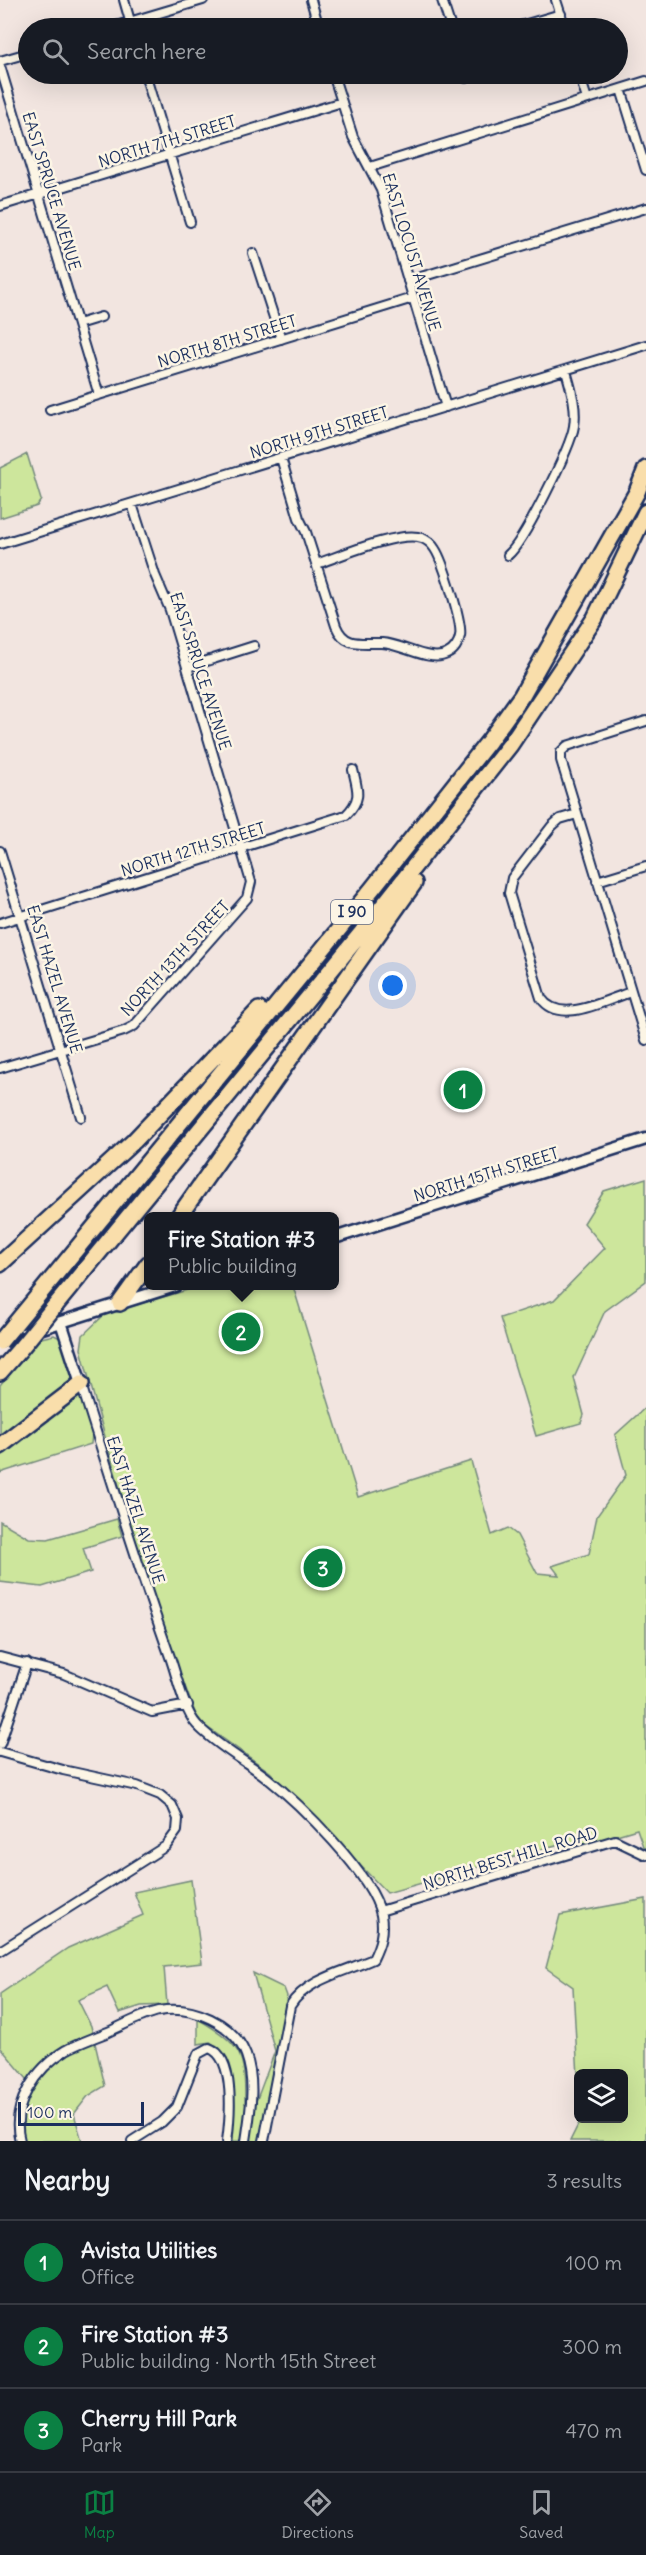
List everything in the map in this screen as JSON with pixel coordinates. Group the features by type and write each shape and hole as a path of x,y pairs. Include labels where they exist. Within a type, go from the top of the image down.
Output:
{"highway":[{"name":"I 90","path":"0,1341 435,810 522,694 637,492 646,469"},
{"name":"I 90","path":"0,1372 20,1349 56,1317 470,797 534,711 596,618 646,512"},
{"name":"I 90","path":"182,1212 406,894 470,797"},
{"path":"0,1263 141,1134 261,1008 316,957"},
{"path":"120,1303 144,1270"},
{"path":"0,1446 81,1384"}],"main road":[{"name":"NORTH 15TH STREET","path":"339,1236 646,1139"},
{"path":"0,1341 56,1317 120,1303 162,1290"},
{"name":"EAST HAZEL AVENUE","path":"56,1317 81,1384"}],"street":[{"path":"124,0 129,18"},
{"path":"151,18 203,0"},
{"path":"311,0 316,18"},
{"path":"442,0 448,18"},
{"path":"558,0 562,18"},
{"path":"547,18 561,14"},
{"path":"0,61 18,56"},
{"name":"EAST SPRUCE AVENUE","path":"0,66 99,395"},
{"path":"370,166 646,81"},
{"path":"149,84 190,222"},
{"name":"EAST LOCUST AVENUE","path":"336,84 353,137 381,190 446,407"},
{"path":"582,84 587,99"},
{"path":"621,89 646,170"},
{"name":"NORTH 7TH STREET","path":"0,206 342,102"},
{"path":"408,281 646,208"},
{"path":"253,253 280,339"},
{"name":"NORTH 8TH STREET","path":"50,410 412,298"},
{"path":"78,324 102,317"},
{"name":"NORTH 9TH STREET","path":"0,544 646,345"},
{"path":"508,555 518,545 573,432 574,404 566,371"},
{"path":"281,458 336,626 346,639 360,644 394,644 435,658 446,655 455,648 460,638 458,618 438,555 424,539 404,537 316,564"},
{"name":"EAST SPRUCE AVENUE","path":"132,504 188,667 243,848"},
{"path":"188,667 254,646"},
{"path":"646,721 567,746 563,750 561,760 631,992 642,1011 646,1040"},
{"name":"NORTH 12TH STREET","path":"0,923 346,815 357,804 358,791 353,770"},
{"path":"577,814 560,819 552,826 517,871 508,887 541,998 552,1010 568,1011 631,992"},
{"name":"NORTH 13TH STREET","path":"0,1068 134,1026 247,898 251,882 243,848"},
{"name":"EAST HAZEL AVENUE","path":"0,851 81,1117"},
{"path":"597,881 646,866"},
{"name":"EAST HAZEL AVENUE","path":"81,1384 144,1584 193,1719 204,1731 267,1778 331,1840 366,1882 380,1911"},
{"path":"0,1656 97,1686 152,1712 188,1705"},
{"path":"0,1744 27,1663"},
{"path":"0,1752 146,1789 164,1798 177,1814 177,1831 166,1846 0,1951"},
{"name":"NORTH BEST HILL ROAD","path":"380,1911 615,1840 646,1855"},
{"path":"264,2141 290,2006 297,1994 317,1982 372,1959 382,1933 380,1911"},
{"path":"20,2141 17,2120 22,2100 35,2080 52,2061 86,2041 145,2015 164,2011 199,2014 219,2024 238,2040 247,2057 252,2084 246,2141"},
{"path":"132,2141 170,2115 177,2107 198,2054 209,2048 220,2057 226,2073 230,2103 227,2141"}],"green space":[{"path":"27,454 41,500 37,506 0,518 0,468"},
{"path":"646,1178 646,1281 605,1311 574,1378 584,1415 581,1423 536,1436 500,1318 554,1300 605,1248 584,1223 604,1191"},
{"path":"187,1290 294,1290 358,1497 471,1461 492,1535 508,1528 517,1535 537,1573 559,1575 552,1566 589,1554 597,1516 626,1475 615,1435 646,1407 646,1855 637,1829 573,1848 570,1841 387,1893 270,1772 204,1725 196,1715 179,1670 133,1534 81,1349 83,1335 105,1314"},
{"path":"54,1335 59,1337 66,1347 73,1377 63,1390 0,1441 0,1385 37,1339"},
{"path":"75,1393 84,1399 92,1434 91,1444 0,1473 0,1453"},
{"path":"117,1519 122,1536 83,1548 91,1572 42,1587 0,1582 0,1521 29,1538 48,1539"},
{"path":"191,1880 202,1963 164,1967 167,2005 141,2006 119,2013 107,1987 78,2000 91,2026 105,2086 88,2096 74,2114 82,2141 22,2141 22,2112 33,2086 0,2047 0,1994 68,1948 143,1915 134,1892"},
{"path":"646,1899 646,2141 570,2141 579,2123 628,2123 628,2069 578,2069 573,1987 546,1968 560,1915"},
{"path":"253,1973 284,1988 287,1996 262,2141 233,2141 235,2100 232,2074 220,2051 210,2042 198,2044 198,2019 224,2036 238,2052 244,2072 245,2103 257,2099 275,2051"}],"place":[{"name":"Avista Utilities","path":"463,1090"},
{"name":"Fire Station #3","path":"241,1332"},
{"name":"Cherry Hill Park","path":"323,1568"}]}
